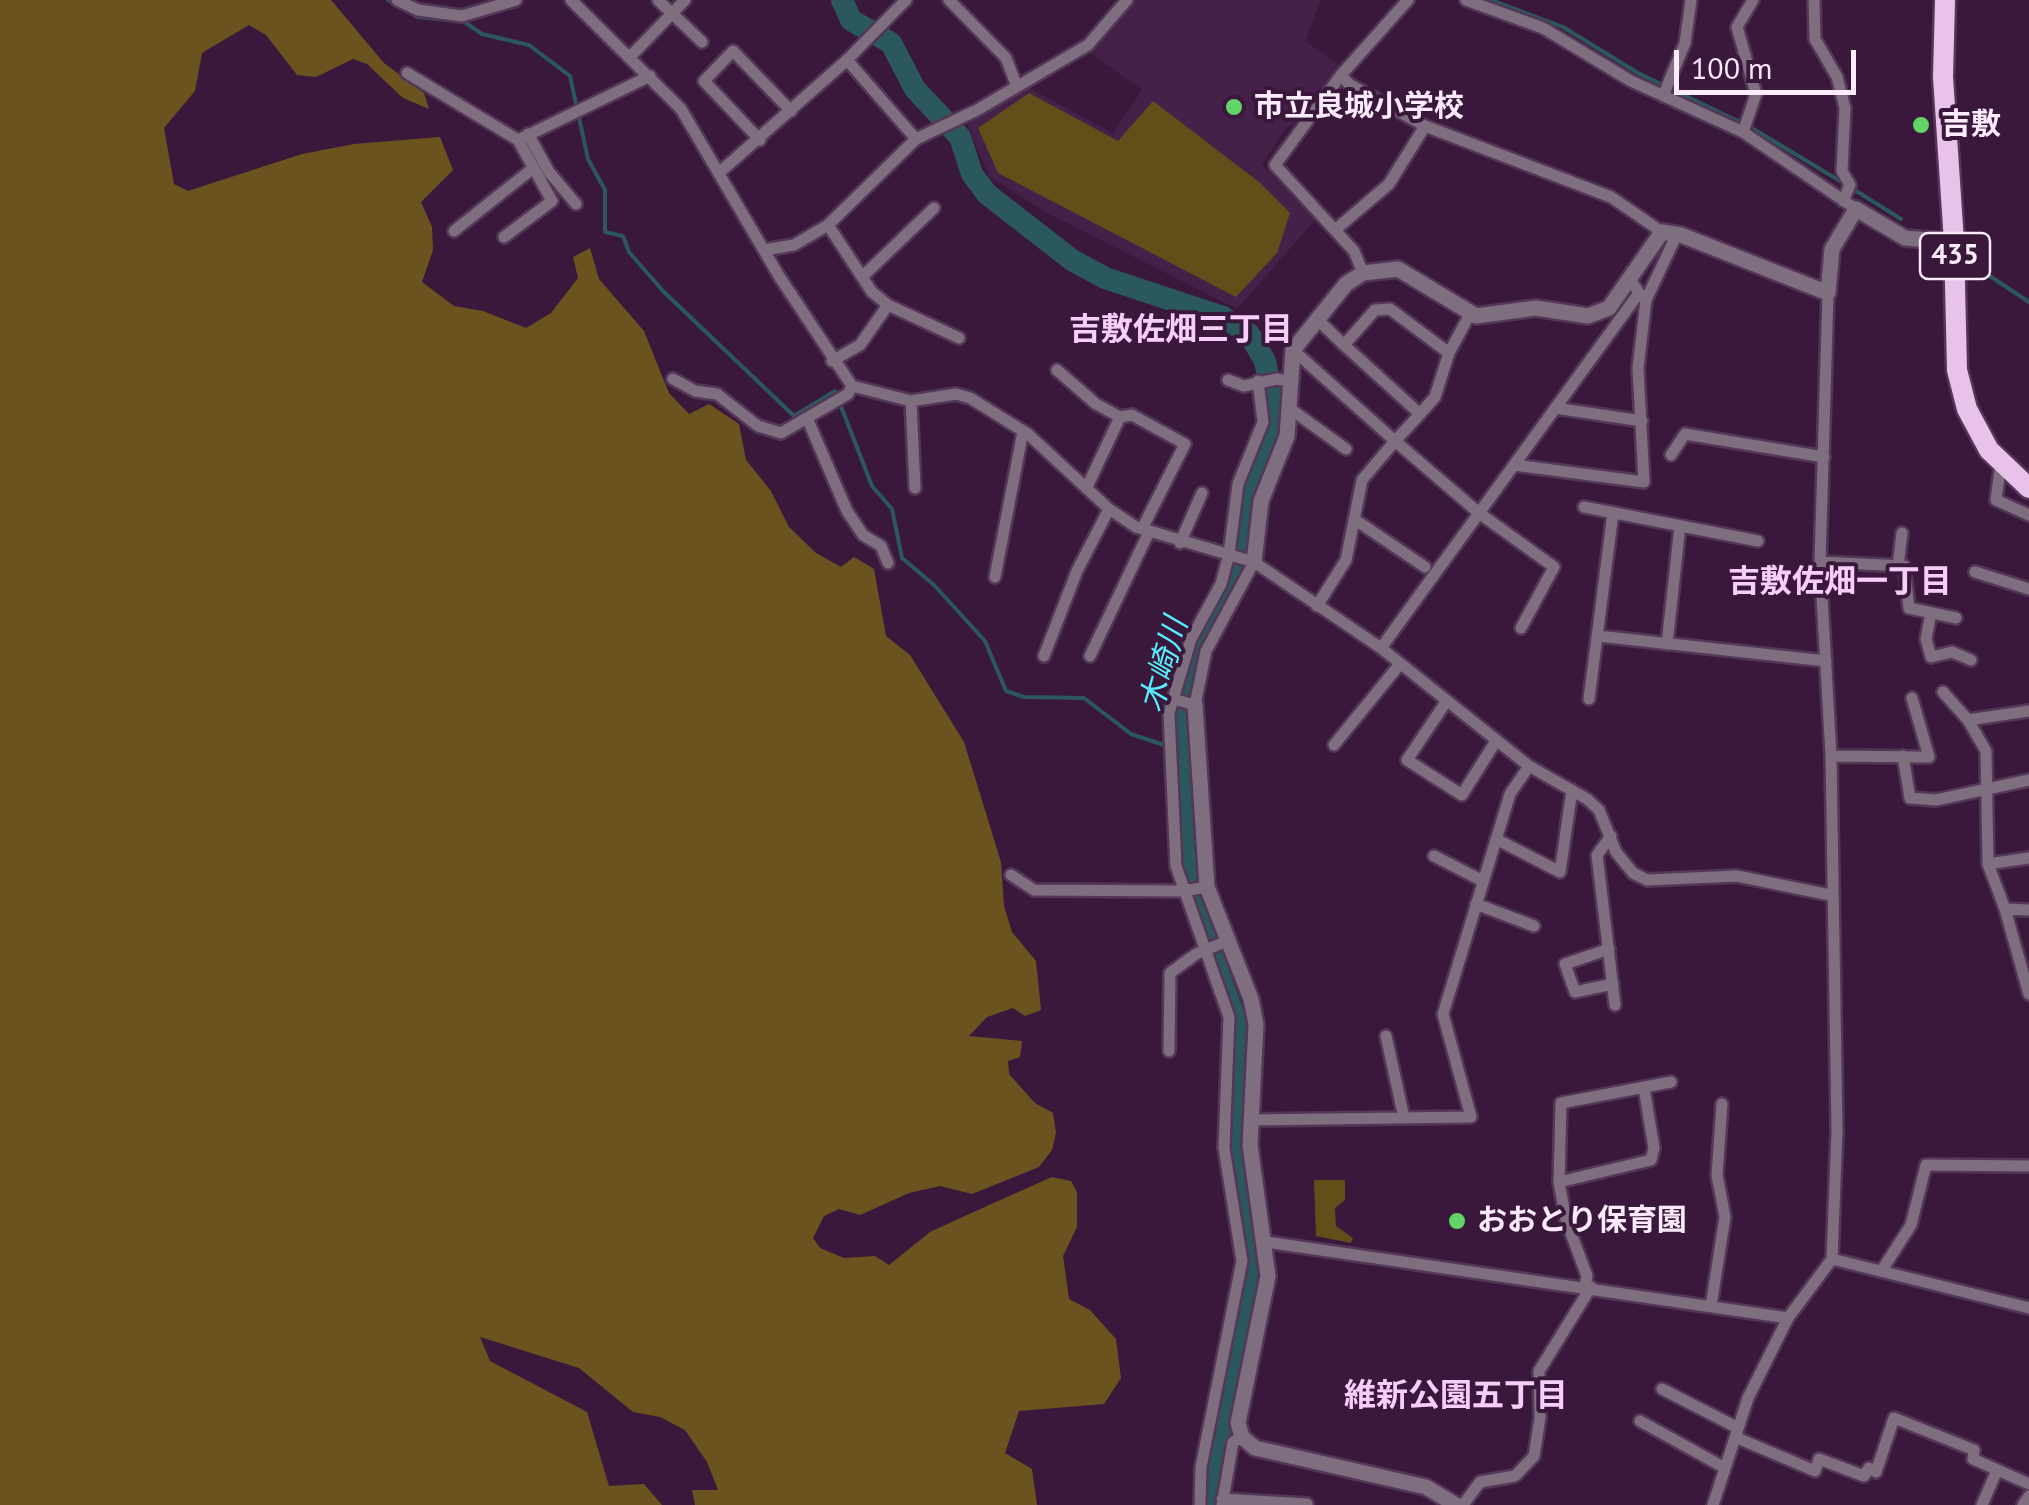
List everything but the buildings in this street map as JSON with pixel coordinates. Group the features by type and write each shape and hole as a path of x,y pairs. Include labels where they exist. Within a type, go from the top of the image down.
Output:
{"highway":[{"name":"435","path":"1945,0 1943,78 1954,242 1957,370 1975,427 2001,462 2029,488"}],"street":[{"path":"397,0 418,10 462,16 516,0"},
{"path":"572,0 681,110 832,361 852,386 911,401 956,394 970,398 1023,431 1109,509 1145,530 1254,562 1381,648 1529,766 1599,810 1624,864 1647,880 1737,876 1830,896"},
{"path":"658,0 702,42"},
{"path":"630,57 685,0"},
{"path":"720,172 792,111 906,0"},
{"path":"949,0 1006,58 1016,84"},
{"path":"764,250 794,245 828,224 916,139 977,110 1016,84 1088,46 1127,0"},
{"path":"1363,273 1354,251 1275,165 1342,75 1408,0"},
{"path":"1466,0 1543,28 1663,96 1744,132 1849,205 1906,238 1954,242"},
{"path":"1663,96 1685,44 1691,0"},
{"path":"1744,132 1756,94 1736,28 1753,0"},
{"path":"1713,1505 1737,1432 1788,1318 1832,1258 1837,1131 1830,896 1831,756 1820,562 1828,293 1832,249 1849,205 1850,185 1842,171 1843,89 1815,39 1814,0"},
{"path":"760,140 704,81 733,51 792,111"},
{"path":"847,60 916,139"},
{"path":"407,73 523,137 576,204"},
{"path":"1342,75 1350,84 1425,126 1611,196 1670,233 1828,293"},
{"path":"523,137 650,76"},
{"path":"1335,230 1389,184 1425,126"},
{"path":"504,237 552,201 532,169 523,137"},
{"path":"454,230 532,169"},
{"path":"862,277 934,208"},
{"path":"828,224 862,277 888,305 959,338"},
{"path":"1381,648 1638,290 1670,233"},
{"path":"1670,233 1638,290 1588,316 1536,308 1490,318 1470,314 1398,270 1363,273 1346,284 1292,350 1287,436 1261,501 1254,562 1206,651 1195,705 1207,887 1251,999 1256,1024 1250,1120 1266,1242 1266,1302 1238,1423 1242,1437 1255,1448 1426,1487 1460,1505 1480,1482 1515,1476 1534,1456 1540,1418 1538,1372 1588,1287 1566,1220 1559,1182 1561,1103 1671,1082"},
{"path":"1514,465 1644,482 1638,290"},
{"path":"832,361 860,344 888,305"},
{"path":"1344,345 1376,310 1390,309 1449,353"},
{"path":"1317,606 1346,560 1362,480 1436,397 1449,353 1470,314"},
{"path":"1316,318 1420,414"},
{"path":"1292,350 1479,512 1554,567 1521,628"},
{"path":"1057,370 1096,404 1120,417 1132,414 1184,444 1090,656"},
{"path":"674,380 695,391 717,394 758,426 781,433 848,394 852,386"},
{"path":"1228,380 1244,386 1258,381 1288,381"},
{"path":"1200,1505 1201,1467 1242,1262 1224,1148 1228,1017 1176,866 1169,739 1172,699 1190,638 1221,584 1238,484 1263,422 1258,381"},
{"path":"911,401 915,488"},
{"path":"1289,408 1346,449"},
{"path":"1555,408 1642,421"},
{"path":"1086,488 1120,417"},
{"path":"807,418 847,511 863,535 881,546 888,563"},
{"path":"995,577 1023,431"},
{"path":"1671,455 1685,434 1824,457"},
{"path":"2001,462 1996,500 2029,515"},
{"path":"1180,543 1202,494"},
{"path":"1584,507 1758,540"},
{"path":"1044,656 1076,570 1109,509"},
{"path":"1589,698 1613,512"},
{"path":"1357,520 1424,567"},
{"path":"1666,644 1680,526"},
{"path":"1898,566 1902,533"},
{"path":"1820,562 1904,566 1909,608 1956,618"},
{"path":"1974,572 2029,589"},
{"path":"1931,613 1926,639 1931,657 1952,652 1972,660"},
{"path":"1598,636 1826,661"},
{"path":"1334,745 1400,664"},
{"path":"1943,692 1968,720 1986,751 1988,864 2029,994"},
{"path":"1831,756 1929,756 1912,698"},
{"path":"1172,699 1195,705"},
{"path":"1446,702 1407,760 1462,794 1496,741"},
{"path":"1968,720 2029,711"},
{"path":"1903,756 1910,798 1936,800 2029,780"},
{"path":"1250,1120 1471,1118 1443,1014 1510,794 1529,766"},
{"path":"1174,790 1201,789"},
{"path":"1496,839 1560,872 1572,790"},
{"path":"1611,836 1598,855 1615,1005"},
{"path":"1434,856 1483,880"},
{"path":"1988,864 2029,858"},
{"path":"1011,876 1034,890 1182,891 1207,887"},
{"path":"1476,904 1534,926"},
{"path":"2005,909 2029,910"},
{"path":"1169,1051 1170,973 1227,941"},
{"path":"1609,949 1564,964 1574,992 1613,984"},
{"path":"1386,1036 1404,1118"},
{"path":"1559,1182 1651,1160 1654,1148 1644,1088"},
{"path":"1711,1306 1725,1217 1717,1175 1722,1104"},
{"path":"1882,1270 1911,1225 1926,1165 2029,1166"},
{"path":"1266,1242 1788,1318"},
{"path":"1832,1258 2029,1308"},
{"path":"1662,1389 1815,1471 1819,1459 1864,1476 1869,1468 1876,1472 1894,1418 1974,1450 1973,1459 2029,1484"},
{"path":"1640,1421 1725,1468"},
{"path":"1242,1437 1233,1442 1222,1502 1307,1504"},
{"path":"1982,1505 1998,1470"},
{"path":"2023,1505 2029,1496"}],"shaded area":[{"path":"0,0 331,0 384,63 424,93 429,109 403,98 367,64 353,59 316,77 297,75 266,35 249,25 202,53 195,91 164,128 174,184 188,191 302,154 354,144 440,137 453,170 421,202 432,227 433,250 422,282 454,306 483,311 526,328 551,313 578,278 573,257 590,248 599,279 644,331 669,393 689,414 709,404 739,424 746,460 771,491 789,527 816,553 841,567 854,557 874,569 886,636 910,655 964,742 1001,862 1004,906 1012,932 1036,961 1041,1010 1025,1016 1013,1008 987,1017 969,1036 1022,1041 1020,1057 1008,1061 1009,1074 1035,1103 1053,1113 1056,1133 1052,1150 1039,1167 972,1194 940,1186 909,1193 860,1215 839,1209 824,1216 813,1238 820,1248 844,1258 875,1256 889,1265 930,1232 1052,1177 1071,1181 1077,1192 1077,1227 1063,1256 1069,1299 1090,1310 1116,1339 1121,1378 1104,1404 1019,1411 1005,1453 1032,1469 1037,1505 695,1505 692,1490 718,1490 707,1462 685,1430 660,1417 633,1412 579,1368 480,1337 490,1361 587,1412 609,1486 644,1484 662,1505 0,1505"},
{"path":"1131,0 1321,0 1305,41 1343,67 1300,120 1285,129 1262,165 1316,219 1237,309 1047,213 989,176 967,124 1027,87 1113,133 1142,90 1088,51"},
{"path":"1029,93 1118,141 1153,101 1259,182 1290,213 1277,253 1236,297 998,173 978,128"},
{"path":"1314,1180 1345,1180 1345,1200 1335,1208 1336,1226 1353,1238 1351,1243 1316,1236"}],"waterway":[{"path":"388,0 417,17 448,20"},
{"name":"木崎川","path":"842,0 851,20 891,43 915,89 960,137 972,174 987,194 1072,260 1105,278 1223,317 1249,334 1265,361 1271,392 1270,431 1247,493 1238,568 1198,644 1177,721 1193,903 1238,1027 1233,1124 1236,1190 1243,1204 1252,1264 1209,1505"},
{"path":"1491,0 1563,27 1638,73 1742,123"},
{"path":"463,21 482,34 529,45 570,76 588,159 605,190 605,232 623,236 629,252 663,291 794,416 835,391 872,486 892,509 902,558 934,585 985,641 1006,691 1024,697 1084,698 1131,734 1179,750"},
{"path":"1750,127 1845,184"},
{"path":"1853,189 1901,219"},
{"path":"1973,265 2029,302"}],"place":[{"name":"市立良城小学校","path":"1234,107"},
{"name":"吉敷","path":"1921,125"},
{"name":"おおとり保育園","path":"1457,1221"}],"district":[{"name":"吉敷佐畑三丁目","path":"1181,331"},
{"name":"吉敷佐畑一丁目","path":"1840,583"},
{"name":"維新公園五丁目","path":"1456,1397"}]}
